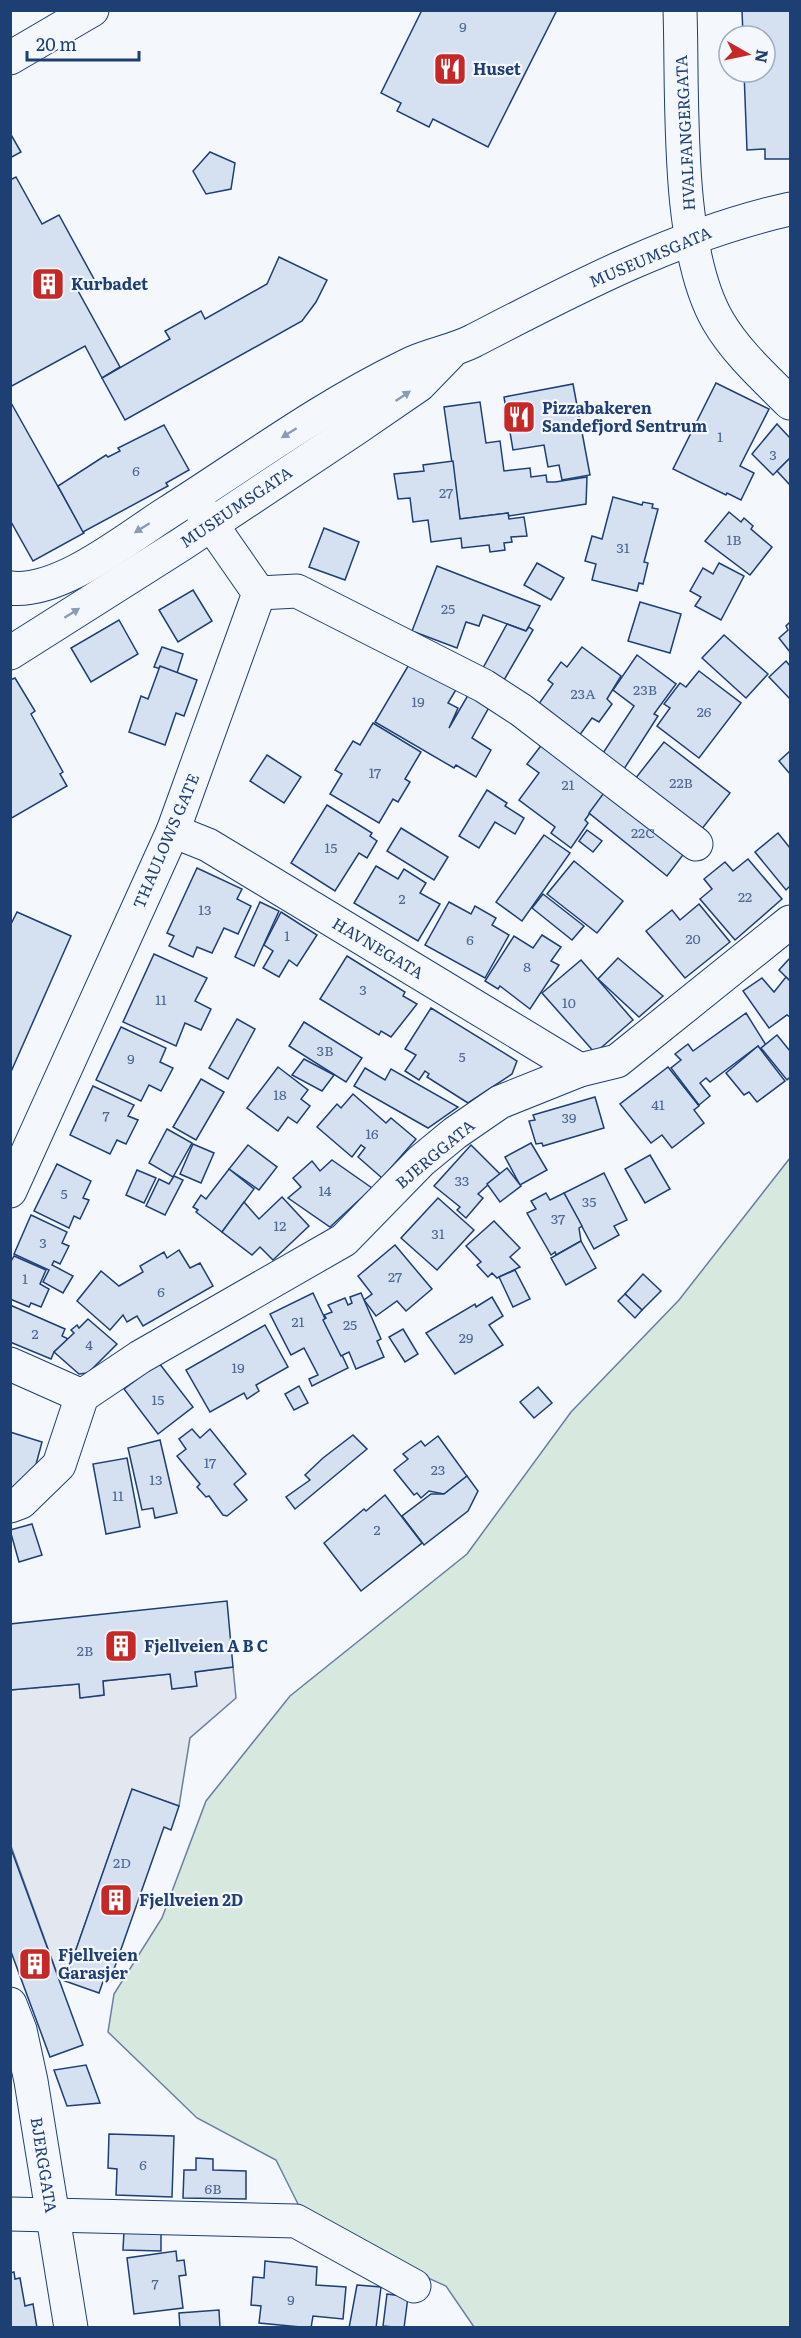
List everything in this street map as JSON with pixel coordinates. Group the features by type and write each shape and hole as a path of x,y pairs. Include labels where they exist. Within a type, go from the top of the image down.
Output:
{"street":[{"path":"10,58 92,10"},
{"name":"HVALFANGERGATA","path":"680,10 685,161 691,237 699,275 718,321 744,356 790,403"},
{"name":"MUSEUMSGATA","path":"10,588 28,589 48,585 192,497 338,402 408,364 451,352 532,310 691,237 790,209"},
{"name":"MUSEUMSGATA","path":"14,647 211,525 419,385 451,352"},
{"path":"192,497 259,592 297,591 484,686 521,710 696,844"},
{"name":"THAULOWS GATE","path":"10,1191 173,831 259,592"},
{"name":"HAVNEGATA","path":"173,831 208,845 580,1070"},
{"name":"BJERGGATA","path":"82,1396 140,1357 344,1240 421,1161 455,1133 500,1102 580,1070 617,1061 790,922"},
{"path":"10,1364 82,1396 59,1465 21,1502 10,1506"},
{"name":"BJERGGATA","path":"10,2004 20,2030 31,2081 71,2328"},
{"path":"10,2214 296,2221 414,2286"}],"shaded area":[{"path":"790,1158 790,2327 474,2327 446,2286 308,2224 276,2160 197,2118 108,2032 114,1994 162,1918 206,1801 290,1696 467,1554 571,1412 679,1300"},
{"path":"233,1667 236,1698 190,1738 179,1806 132,1790 65,1981 59,1979 11,1846 11,1690 79,1684 81,1698 104,1695 103,1681 170,1674 172,1689 196,1686 195,1672"}],"building":[{"path":"422,10 557,10 488,147 433,119 429,127 397,111 401,103 381,93"},
{"path":"742,10 790,10 790,159 765,159 765,149 747,150 744,84 777,84 777,24 743,24"},
{"path":"10,133 21,152 10,158"},
{"path":"210,152 235,163 231,189 206,194 193,171"},
{"name":"Kurbadet","path":"16,177 42,224 59,215 94,279 77,289 120,367 102,378 85,346 10,387 10,180"},
{"path":"279,257 327,280 316,302 302,321 125,420 102,378 170,339 165,331 201,311 205,319 267,284"},
{"path":"716,383 769,409 740,466 754,473 741,500 673,469"},
{"path":"573,384 590,475 562,480 559,465 548,467 544,445 513,450 504,397"},
{"path":"10,401 84,533 33,561 10,520"},
{"path":"480,402 486,443 500,441 504,471 530,468 531,477 546,475 547,482 587,477 586,504 509,516 508,513 460,519 444,407"},
{"path":"777,424 790,438 790,458 773,475 752,454"},
{"path":"164,425 189,470 166,483 168,486 83,532 58,486 106,455 108,457 120,451 118,448"},
{"path":"790,458 790,485 777,471"},
{"path":"453,461 460,519 508,513 509,519 524,517 527,536 511,537 512,542 504,543 505,550 490,552 489,545 462,548 461,538 431,542 428,520 413,522 410,498 398,499 394,474 424,471 423,465"},
{"path":"613,497 642,505 643,502 653,504 652,508 658,509 644,562 648,563 643,584 639,583 637,591 592,580 596,564 585,561 592,536 602,539"},
{"path":"729,512 741,522 744,518 753,526 751,529 772,547 750,575 705,541"},
{"path":"324,528 359,542 345,580 309,567"},
{"path":"537,563 564,578 551,600 524,585"},
{"path":"719,563 744,576 721,620 695,606 701,597 690,591 703,568 713,574"},
{"path":"437,566 540,606 526,631 483,615 479,626 466,622 457,648 412,631"},
{"path":"193,590 212,621 178,642 159,610"},
{"path":"640,602 681,614 670,653 628,641"},
{"path":"119,620 138,654 91,682 71,648"},
{"path":"790,622 790,652 779,638 788,630 786,626"},
{"path":"507,624 526,631 529,627 533,630 504,680 483,668"},
{"path":"724,635 768,674 746,698 702,658"},
{"path":"162,647 183,654 177,673 154,667"},
{"path":"582,647 621,676 607,699 612,704 599,722 592,718 579,736 538,705 553,684 548,680 561,662 567,667"},
{"path":"637,655 676,684 654,714 658,716 624,769 603,753 634,706 613,690"},
{"path":"414,656 460,683 448,703 458,708 449,728 471,690 492,702 472,738 491,750 476,777 456,765 454,768 375,722"},
{"path":"786,661 790,666 790,699 769,677"},
{"path":"160,666 197,680 184,716 176,713 165,745 129,732 141,696 148,699"},
{"path":"699,671 741,703 699,758 657,726 670,708 664,704 680,683 686,687"},
{"path":"15,678 35,711 31,714 63,772 60,774 67,786 10,819 10,680"},
{"path":"373,723 421,752 405,779 410,782 398,802 393,799 379,823 330,794 342,774 335,770 353,741 360,745"},
{"path":"664,742 730,793 701,830 635,779"},
{"path":"543,743 611,784 585,820 588,823 571,848 551,833 555,827 519,800 539,773 527,764"},
{"path":"790,751 790,774 779,761"},
{"path":"267,755 301,777 284,803 250,781"},
{"path":"609,786 689,847 667,876 589,813"},
{"path":"487,790 507,803 505,806 524,818 515,834 495,822 479,848 459,836"},
{"path":"327,805 372,833 370,836 377,841 367,858 359,853 335,891 291,863"},
{"path":"401,828 448,857 434,880 387,851"},
{"path":"587,830 602,841 593,852 579,841"},
{"path":"778,833 790,848 790,886 786,890 755,852"},
{"path":"544,835 570,853 522,921 496,902"},
{"path":"748,859 782,899 735,940 700,899 712,889 704,879 725,862 733,871"},
{"path":"574,861 623,901 597,933 547,894"},
{"path":"376,866 398,879 404,869 426,883 420,893 440,904 418,941 354,903"},
{"path":"197,868 242,889 237,899 251,906 238,934 224,928 212,953 197,947 193,957 169,946 174,936 167,933"},
{"path":"543,894 584,926 572,940 532,908"},
{"path":"260,902 279,911 254,966 235,957"},
{"path":"449,902 471,914 475,906 496,918 492,925 509,935 485,978 425,945"},
{"path":"699,904 730,942 685,978 646,931 672,910 680,920"},
{"path":"17,912 71,936 10,1074 10,926"},
{"path":"281,912 317,935 297,966 289,960 279,977 263,968 273,951 264,945"},
{"path":"542,935 561,947 551,961 559,965 530,1009 500,986 498,989 485,981 514,936 533,948"},
{"path":"154,954 207,978 195,1001 211,1009 201,1030 185,1023 176,1046 123,1022"},
{"path":"347,956 405,992 403,996 417,1004 391,1037 381,1031 379,1035 320,999"},
{"path":"618,958 663,996 639,1017 598,979"},
{"path":"790,958 790,981 779,970"},
{"path":"581,960 633,1020 595,1053 542,993"},
{"path":"786,977 790,981 790,1017 787,1015 769,1028 743,991 762,978 774,992"},
{"path":"431,1008 517,1061 512,1074 468,1103 427,1077 429,1074 425,1071 419,1080 405,1071 416,1055 405,1049"},
{"path":"746,1013 766,1045 760,1049 758,1046 710,1082 706,1078 700,1083 710,1096 699,1105 671,1068 681,1060 675,1054 688,1044 693,1051"},
{"path":"237,1019 255,1029 228,1079 209,1068"},
{"path":"304,1022 362,1058 346,1082 289,1046"},
{"path":"121,1027 166,1048 160,1062 173,1068 161,1091 149,1085 141,1101 96,1080"},
{"path":"777,1035 790,1051 790,1077 787,1080 761,1048"},
{"path":"758,1046 785,1081 757,1102 749,1092 744,1095 726,1073"},
{"path":"304,1059 334,1075 322,1091 292,1075"},
{"path":"278,1067 308,1090 301,1099 310,1106 297,1123 288,1117 278,1131 247,1108"},
{"path":"668,1067 699,1106 694,1110 704,1123 672,1148 662,1135 651,1143 620,1104"},
{"path":"365,1068 385,1080 391,1069 458,1107 428,1128 354,1086"},
{"path":"201,1079 224,1092 196,1140 173,1127"},
{"path":"93,1086 134,1105 128,1116 138,1120 126,1144 117,1140 110,1154 70,1135"},
{"path":"353,1094 386,1123 391,1118 416,1139 382,1178 358,1157 365,1148 361,1145 352,1157 317,1127 337,1104 341,1108"},
{"path":"595,1097 604,1128 543,1146 542,1143 536,1144 529,1121 535,1120 533,1115"},
{"path":"167,1129 192,1143 173,1177 149,1163"},
{"path":"531,1143 547,1170 520,1185 505,1157"},
{"path":"193,1144 214,1153 201,1183 180,1174"},
{"path":"248,1145 277,1167 259,1190 229,1169"},
{"path":"471,1145 500,1174 478,1194 483,1198 466,1218 457,1210 460,1207 434,1186"},
{"path":"650,1155 670,1189 645,1203 625,1169"},
{"path":"332,1160 372,1188 330,1227 288,1198 301,1187 293,1178 312,1161 320,1171"},
{"path":"57,1164 91,1181 83,1198 89,1200 80,1219 74,1216 69,1228 34,1211"},
{"path":"507,1168 521,1186 500,1202 487,1184"},
{"path":"229,1169 254,1189 222,1232 196,1212 198,1210 193,1207 201,1195 206,1199"},
{"path":"137,1170 156,1178 144,1203 126,1195"},
{"path":"604,1173 627,1220 614,1226 619,1235 594,1249 564,1193"},
{"path":"174,1176 183,1180 165,1215 146,1206 159,1179 169,1184"},
{"path":"546,1193 550,1200 564,1193 582,1226 579,1228 581,1241 556,1255 555,1252 551,1255 527,1213 536,1209 531,1201"},
{"path":"282,1197 309,1226 273,1260 260,1247 252,1255 222,1232 244,1202 259,1219"},
{"path":"438,1198 474,1230 437,1270 401,1238"},
{"path":"31,1215 67,1232 62,1243 69,1246 60,1264 54,1261 52,1265 73,1276 63,1293 43,1282 49,1270 14,1254"},
{"path":"494,1221 520,1248 510,1257 520,1267 497,1278 492,1273 488,1277 477,1265 481,1262 466,1246"},
{"path":"581,1241 596,1268 566,1285 551,1258"},
{"path":"395,1245 432,1289 406,1311 397,1301 376,1316 364,1300 372,1294 358,1276"},
{"path":"179,1250 190,1268 200,1263 213,1286 143,1326 137,1316 127,1322 123,1315 110,1330 77,1301 101,1271 119,1286 143,1272 140,1266 164,1252 167,1258"},
{"path":"14,1256 46,1270 40,1284 49,1289 41,1307 31,1303 29,1307 10,1299 10,1263"},
{"path":"515,1270 530,1299 513,1307 499,1277"},
{"path":"643,1274 661,1291 642,1310 625,1294"},
{"path":"313,1293 348,1368 312,1386 309,1379 318,1375 304,1348 291,1355 270,1314"},
{"path":"361,1293 381,1339 377,1341 384,1357 356,1369 349,1352 341,1356 323,1320 326,1318 324,1315 332,1312 328,1305 345,1298 348,1305 352,1303 350,1297"},
{"path":"625,1294 642,1310 635,1318 618,1301"},
{"path":"492,1297 503,1316 489,1325 503,1345 455,1374 426,1333 475,1304 476,1307"},
{"path":"10,1305 65,1329 62,1336 68,1339 54,1352 51,1359 10,1342"},
{"path":"88,1319 117,1344 88,1373 79,1374 54,1352 74,1333 71,1330 77,1325 79,1328"},
{"path":"265,1325 288,1367 256,1385 259,1391 247,1399 244,1393 210,1412 186,1370"},
{"path":"403,1329 418,1354 405,1362 389,1337"},
{"path":"159,1363 193,1407 158,1434 124,1389"},
{"path":"299,1386 308,1403 294,1410 285,1394"},
{"path":"538,1387 552,1403 534,1418 520,1402"},
{"path":"192,1429 200,1438 210,1429 246,1474 234,1484 247,1500 227,1516 223,1515 209,1496 206,1497 197,1487 200,1484 177,1456 186,1449 179,1439"},
{"path":"10,1432 42,1442 31,1483 10,1489"},
{"path":"353,1435 367,1449 295,1509 286,1497 310,1480 305,1475"},
{"path":"438,1436 467,1476 444,1494 429,1491 421,1498 417,1493 414,1495 394,1470 408,1459 403,1454 421,1441 425,1446"},
{"path":"160,1440 177,1513 155,1518 153,1508 142,1510 128,1448"},
{"path":"127,1458 140,1527 106,1534 93,1464"},
{"path":"467,1476 478,1491 468,1511 424,1545 402,1516 431,1494 444,1494"},
{"path":"385,1495 422,1543 361,1591 324,1543 364,1509 366,1511"},
{"path":"32,1524 42,1555 19,1562 10,1530"},
{"name":"Fjellveien A B C","path":"227,1601 233,1667 195,1672 197,1686 172,1689 170,1674 103,1681 104,1695 80,1698 79,1684 10,1690 10,1624"},
{"name":"Fjellveien 2D","path":"132,1789 179,1806 171,1830 164,1827 113,1972 107,1970 99,1993 65,1981"},
{"name":"Fjellveien Garasjer","path":"10,1846 83,2045 50,2057 10,1949"},
{"path":"86,2065 100,2103 67,2106 54,2070"},
{"path":"109,2134 174,2136 172,2197 116,2195 117,2169 108,2168"},
{"path":"196,2158 213,2159 213,2170 246,2171 246,2199 183,2198 184,2170 196,2170"},
{"path":"124,2231 161,2232 161,2251 123,2250"},
{"path":"176,2251 177,2261 184,2260 186,2275 179,2276 183,2308 134,2314 127,2258"},
{"path":"265,2261 317,2267 316,2285 346,2287 343,2319 313,2316 311,2328 259,2323 261,2306 251,2305 253,2277 264,2278"},
{"path":"14,2272 15,2279 20,2278 25,2306 33,2304 37,2328 10,2328 10,2273"},
{"path":"357,2285 381,2287 376,2328 349,2328"},
{"path":"387,2294 408,2297 404,2328 383,2326"},
{"path":"219,2310 220,2328 180,2328 179,2313"}],"place":[{"name":"Huset","path":"450,69"},
{"name":"Kurbadet","path":"48,284"},
{"name":"Pizzabakeren Sandefjord Sentrum","path":"519,417"},
{"name":"Fjellveien A B C","path":"121,1646"},
{"name":"Fjellveien 2D","path":"116,1900"},
{"name":"Fjellveien Garasjer","path":"35,1964"}]}
